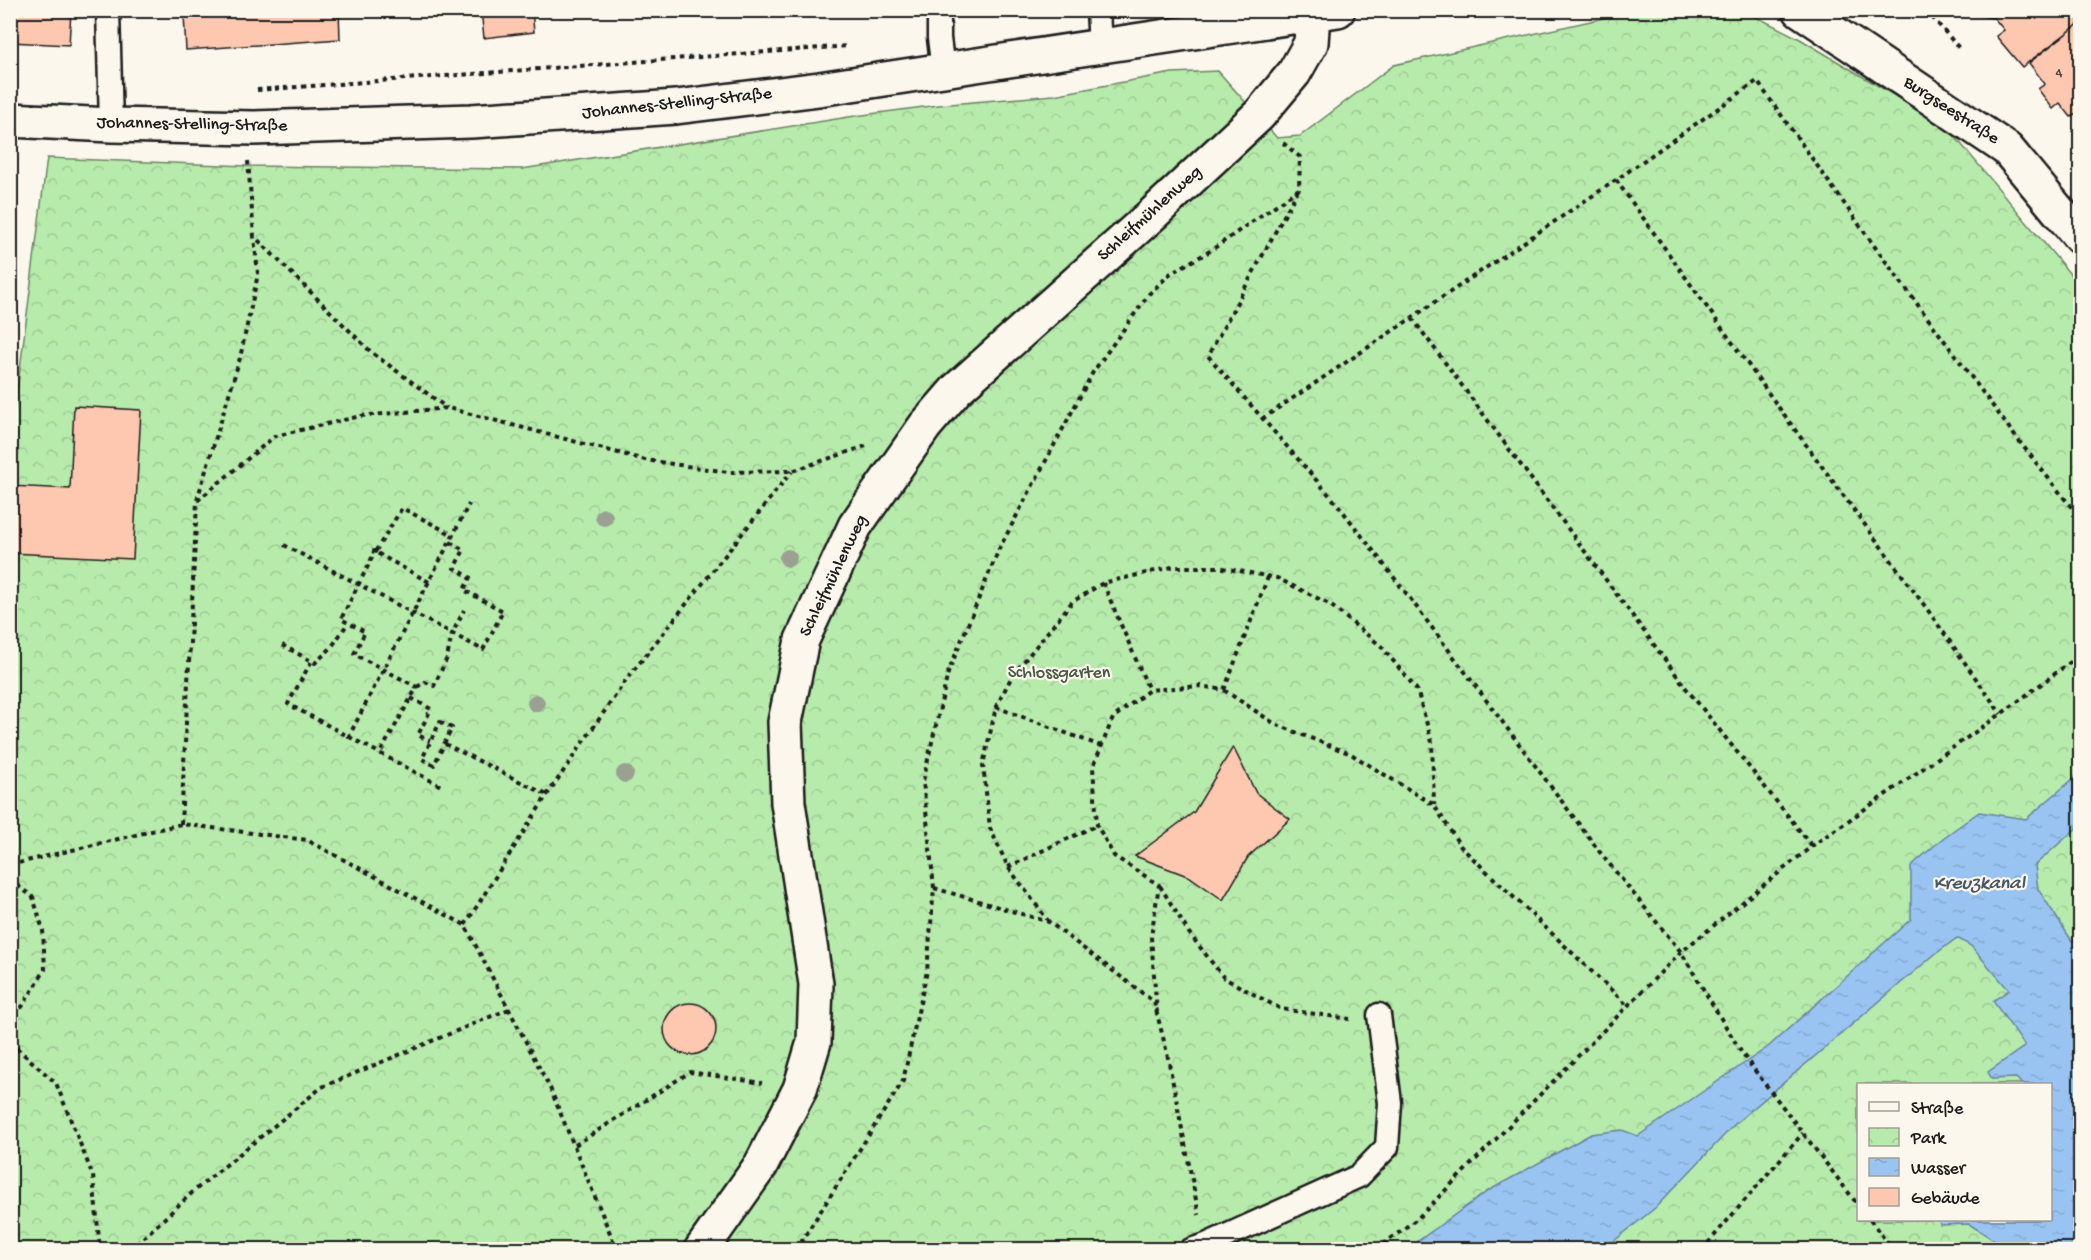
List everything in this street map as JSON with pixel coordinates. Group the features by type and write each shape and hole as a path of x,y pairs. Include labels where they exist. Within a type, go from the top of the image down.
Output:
{"street":[{"name":"Burgseestraße","path":"1800,10 2007,148 2080,237"},
{"name":"Johannes-Stelling-Straße","path":"10,120 255,128 471,121 676,107 819,89 1326,12"},
{"name":"Schleifmühlenweg","path":"701,1250 761,1165 800,1089 814,1042 816,984 788,802 785,722 802,640 855,526 925,426 957,389 1154,213 1259,115 1294,73 1326,12"}],"lane":[{"path":"108,10 111,125"},
{"path":"939,10 939,38 944,70"},
{"path":"1098,10 1100,46"},
{"path":"1198,1247 1359,1176 1387,1147 1390,1102 1380,1019"}],"path":[{"path":"1926,10 1959,48"},
{"name":"Johannes-Stelling-Straße","path":"254,90 849,46"},
{"path":"1262,419 1616,180 1757,81 1875,247 2015,436 2080,518"},
{"path":"181,824 197,501 242,348 258,274 247,166 255,128"},
{"path":"1277,138 1300,158 1299,189 1208,356 1338,506 1461,665 1602,855 1681,952 1743,1055 1857,1204"},
{"path":"1616,180 2001,714"},
{"path":"796,1250 903,1081 927,970 933,888 922,781 948,673 1005,539 1093,372 1149,294 1171,273 1210,251 1299,189"},
{"path":"254,236 371,352 448,408"},
{"path":"1412,318 1686,688 1812,846"},
{"path":"197,501 275,436 361,416 448,408 645,460 728,472 792,471 868,445"},
{"path":"465,925 547,795 626,680 792,471"},
{"path":"348,738 470,504"},
{"path":"417,687 354,654 365,632 341,619 373,551 402,508 453,535"},
{"path":"284,545 483,650 488,648 503,611 464,590 470,577 454,568 464,550 450,542"},
{"path":"373,551 429,582"},
{"path":"1198,1247 1167,1053 1154,1002 1049,922 1008,867 990,828 982,765 996,707 1012,676 1071,602 1103,583 1173,567 1218,567 1277,578 1329,604 1381,646 1417,690 1432,742 1434,805"},
{"path":"1224,690 1268,577"},
{"path":"1103,583 1149,690"},
{"path":"380,754 417,687 425,682 434,686 447,658 452,634 464,610"},
{"path":"282,645 315,663 331,648 348,623"},
{"path":"1376,1250 1418,1218 1681,952 1812,846 2001,714 2080,655"},
{"path":"311,662 288,704 441,786"},
{"path":"1380,1019 1281,1009 1224,978 1189,933 1159,885 1114,856 1097,825 1093,767 1113,718 1149,690 1200,686 1224,690 1275,724 1351,754 1434,805 1461,847 1627,1005"},
{"path":"411,698 431,709 418,735 430,741"},
{"path":"996,707 1101,746"},
{"path":"440,722 452,728 445,744 434,765 422,759 440,722"},
{"path":"445,744 547,795"},
{"path":"10,865 181,824 307,840 465,925 550,1088 617,1250"},
{"path":"1008,867 1097,825"},
{"path":"10,880 33,897 43,930 45,970 22,1007 10,1013"},
{"path":"1157,1013 1151,937 1159,885"},
{"path":"933,888 1049,922"},
{"path":"130,1250 194,1191 322,1087 509,1009"},
{"path":"10,1042 56,1083 93,1176 100,1250"},
{"path":"575,1145 690,1072 800,1089"},
{"path":"1702,1250 1803,1134"},
{"path":"1871,1221 1893,1250"}],"green space":[{"name":"Schlossgarten","path":"1635,11 1745,11 1800,39 1947,127 2080,286 2080,1249 11,1250 10,447 47,158 247,166 522,169 855,116 939,105 1054,95 1172,73 1218,71 1277,138 1300,136 1394,65"}],"water":[{"name":"Kreuzkanal","path":"2080,773 2080,825 2035,865 2038,889 2072,941 2080,937 2080,1249 1999,1249 1994,1240 1969,1224 1940,1225 1939,1221 2052,1221 2052,1083 2021,1083 2016,1078 1992,1079 1988,1072 2025,1046 1993,1001 2009,990 1971,946 1957,938 1735,1124 1655,1208 1604,1249 1411,1249 1418,1241 1488,1191 1591,1134 1622,1130 1638,1136 1768,1047 1911,919 1911,866 1943,838 1979,812 2026,819"}],"building":[{"path":"10,10 71,10 69,45 10,42"},
{"path":"176,10 339,10 340,39 186,50 184,15 176,15"},
{"path":"481,10 532,10 534,32 484,38"},
{"path":"1982,10 2072,10 2080,23 2022,67 1996,36 2004,30 1994,18 1981,16"},
{"path":"2080,23 2080,110 2071,117 2060,103 2053,109 2038,89 2045,84 2029,63"},
{"path":"74,406 141,410 133,559 10,553 10,486 70,489"},
{"path":"1233,747 1256,793 1290,819 1248,857 1223,900 1190,877 1135,856 1194,812"},
{"path":"690,1003 700,1005 708,1011 714,1019 716,1029 714,1039 708,1047 700,1053 690,1055 680,1053 672,1047 666,1039 664,1029 666,1019 672,1011 680,1005"}]}
